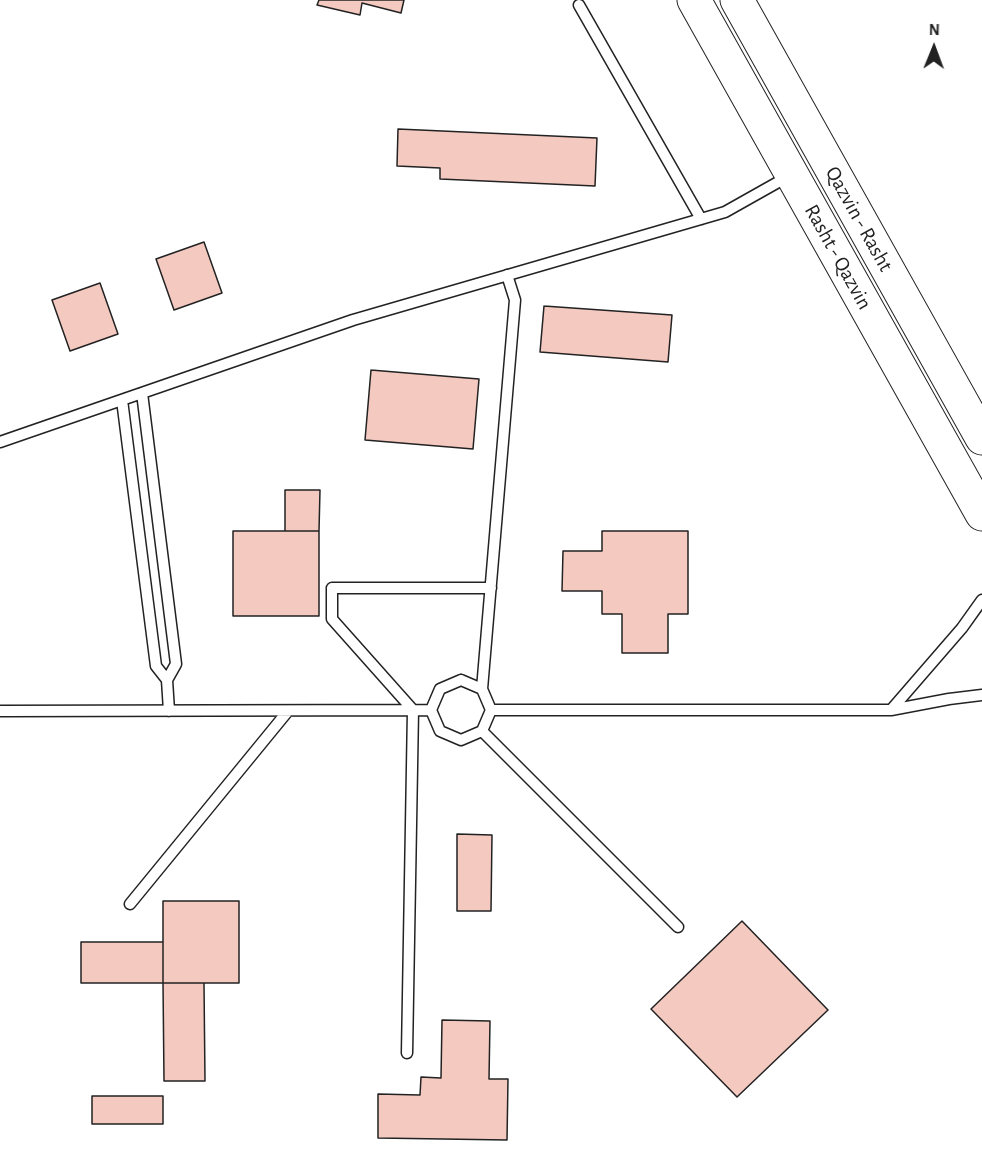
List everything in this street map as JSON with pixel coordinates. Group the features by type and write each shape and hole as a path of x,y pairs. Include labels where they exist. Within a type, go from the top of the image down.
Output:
{"highway":[{"name":"Rasht - Qazvin","path":"694,0 982,514"},
{"name":"Qazvin - Rasht","path":"737,0 982,438"}],"lane":[{"path":"579,5 701,219"},
{"path":"0,442 353,320 725,212 792,174"},
{"path":"482,689 461,680 440,689 431,710 440,731 461,740 482,731 491,710 482,689 515,300 507,275"},
{"path":"142,393 176,664 168,680 170,711"},
{"path":"122,400 156,666 168,680"},
{"path":"407,1053 413,710 332,619 332,588 491,588"},
{"path":"891,710 962,628 982,600"},
{"path":"491,710 891,710 982,695"},
{"path":"0,711 431,710"},
{"path":"130,904 288,711"},
{"path":"482,731 678,927"}],"building":[{"path":"319,0 404,0 401,13 362,3 360,15 317,5"},
{"path":"398,129 597,138 595,186 440,179 440,168 397,166"},
{"path":"204,242 222,293 174,310 156,259"},
{"path":"100,283 118,334 70,351 52,300"},
{"path":"544,306 672,315 668,362 540,352"},
{"path":"371,370 479,379 473,449 365,440"},
{"path":"285,490 320,490 319,531 285,531"},
{"path":"233,531 319,531 319,616 233,616"},
{"path":"602,531 688,531 688,614 668,614 668,653 622,653 622,614 602,614 602,591 562,591 563,551 602,551"},
{"path":"457,834 492,835 491,911 457,911"},
{"path":"163,901 239,901 239,983 163,983"},
{"path":"742,921 828,1010 737,1097 651,1009"},
{"path":"81,942 163,942 163,983 81,983"},
{"path":"163,983 204,983 205,1081 164,1081"},
{"path":"442,1020 490,1021 489,1079 508,1079 507,1140 378,1138 378,1094 420,1095 421,1077 441,1078"},
{"path":"92,1096 163,1096 163,1124 92,1124"}]}
